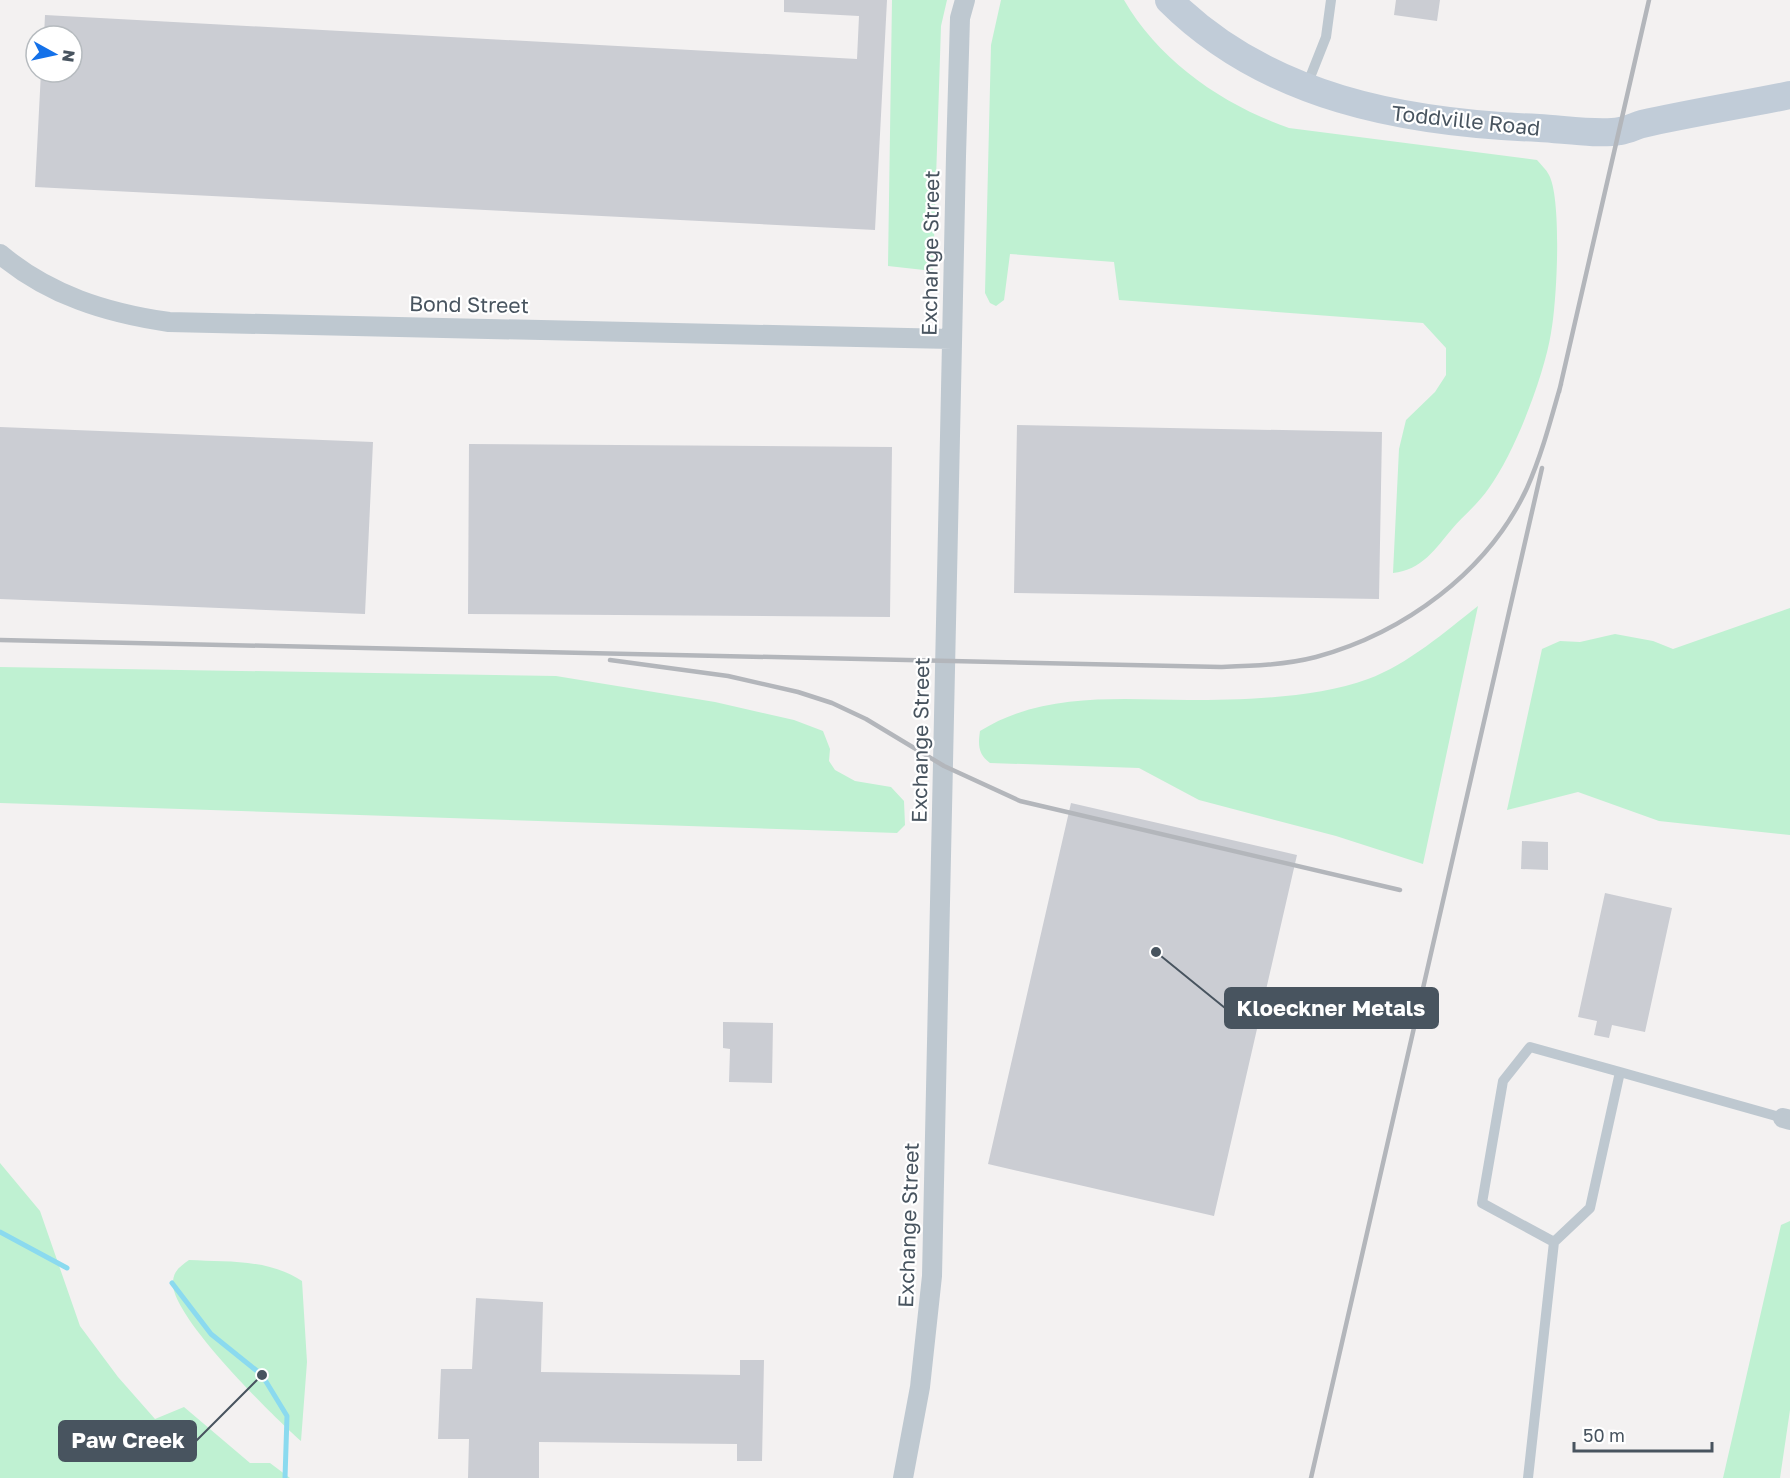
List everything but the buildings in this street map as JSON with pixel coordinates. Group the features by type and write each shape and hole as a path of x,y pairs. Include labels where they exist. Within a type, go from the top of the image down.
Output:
{"street":[{"name":"Exchange Street","path":"903,1478 920,1387 932,1276 960,18 965,0"},
{"name":"Toddville Road","path":"1169,0 1210,37 1252,63 1306,88 1366,107 1429,120 1518,127 1619,131 1790,95"},
{"name":"Bond Street","path":"0,254 36,279 72,298 110,312 168,322 952,339"}],"lane":[{"path":"1306,88 1326,37 1331,0"},
{"path":"1554,1242 1482,1203 1503,1081 1530,1047 1786,1119"},
{"path":"1528,1478 1554,1242 1590,1208 1620,1072"}],"green space":[{"path":"892,0 947,0 941,26 933,271 888,266"},
{"path":"1001,0 1124,0 1138,22 1174,61 1217,93 1264,118 1289,128 1537,160 1549,175 1556,206 1557,252 1553,319 1542,370 1527,413 1499,473 1481,499 1434,551 1420,563 1412,568 1393,573 1399,449 1406,420 1435,392 1446,375 1446,348 1423,323 1119,300 1114,262 1010,254 1004,300 996,306 990,303 985,293 991,45"},
{"path":"1478,606 1423,864 1336,836 1199,800 1139,768 990,763 980,749 980,731 1004,718 1055,704 1108,699 1188,700 1280,697 1348,685 1383,673 1397,665 1426,647"},
{"path":"1790,608 1790,835 1659,821 1578,792 1507,810 1542,649 1560,641 1580,642 1615,634 1653,641 1673,649"},
{"path":"0,667 556,676 715,702 794,720 823,731 830,749 829,761 835,770 855,781 891,787 904,801 905,825 897,833 0,803"},
{"path":"0,1163 40,1211 80,1326 118,1377 155,1419 184,1407 250,1463 270,1463 290,1478 0,1478"},
{"path":"1790,1221 1790,1410 1780,1478 1723,1478 1781,1225"},
{"path":"189,1260 262,1265 302,1281 307,1362 301,1441 225,1365 187,1317 176,1296 173,1281 176,1271"}],"waterway":[{"path":"0,1232 67,1268"},
{"path":"172,1283 211,1334 262,1375 287,1416 285,1478"}],"railway":[{"path":"1559,392 1649,0"},
{"path":"0,640 1221,667 1292,662 1349,646 1381,632 1440,595 1466,572 1490,546 1510,518 1527,488 1542,449 1561,384"},
{"path":"1311,1478 1542,468"},
{"path":"610,660 728,676 798,692 832,703 866,719 944,766 1020,801 1400,890"}],"place":[{"name":"Kloeckner Metals","path":"1156,952"},
{"name":"Paw Creek","path":"262,1375"}]}
